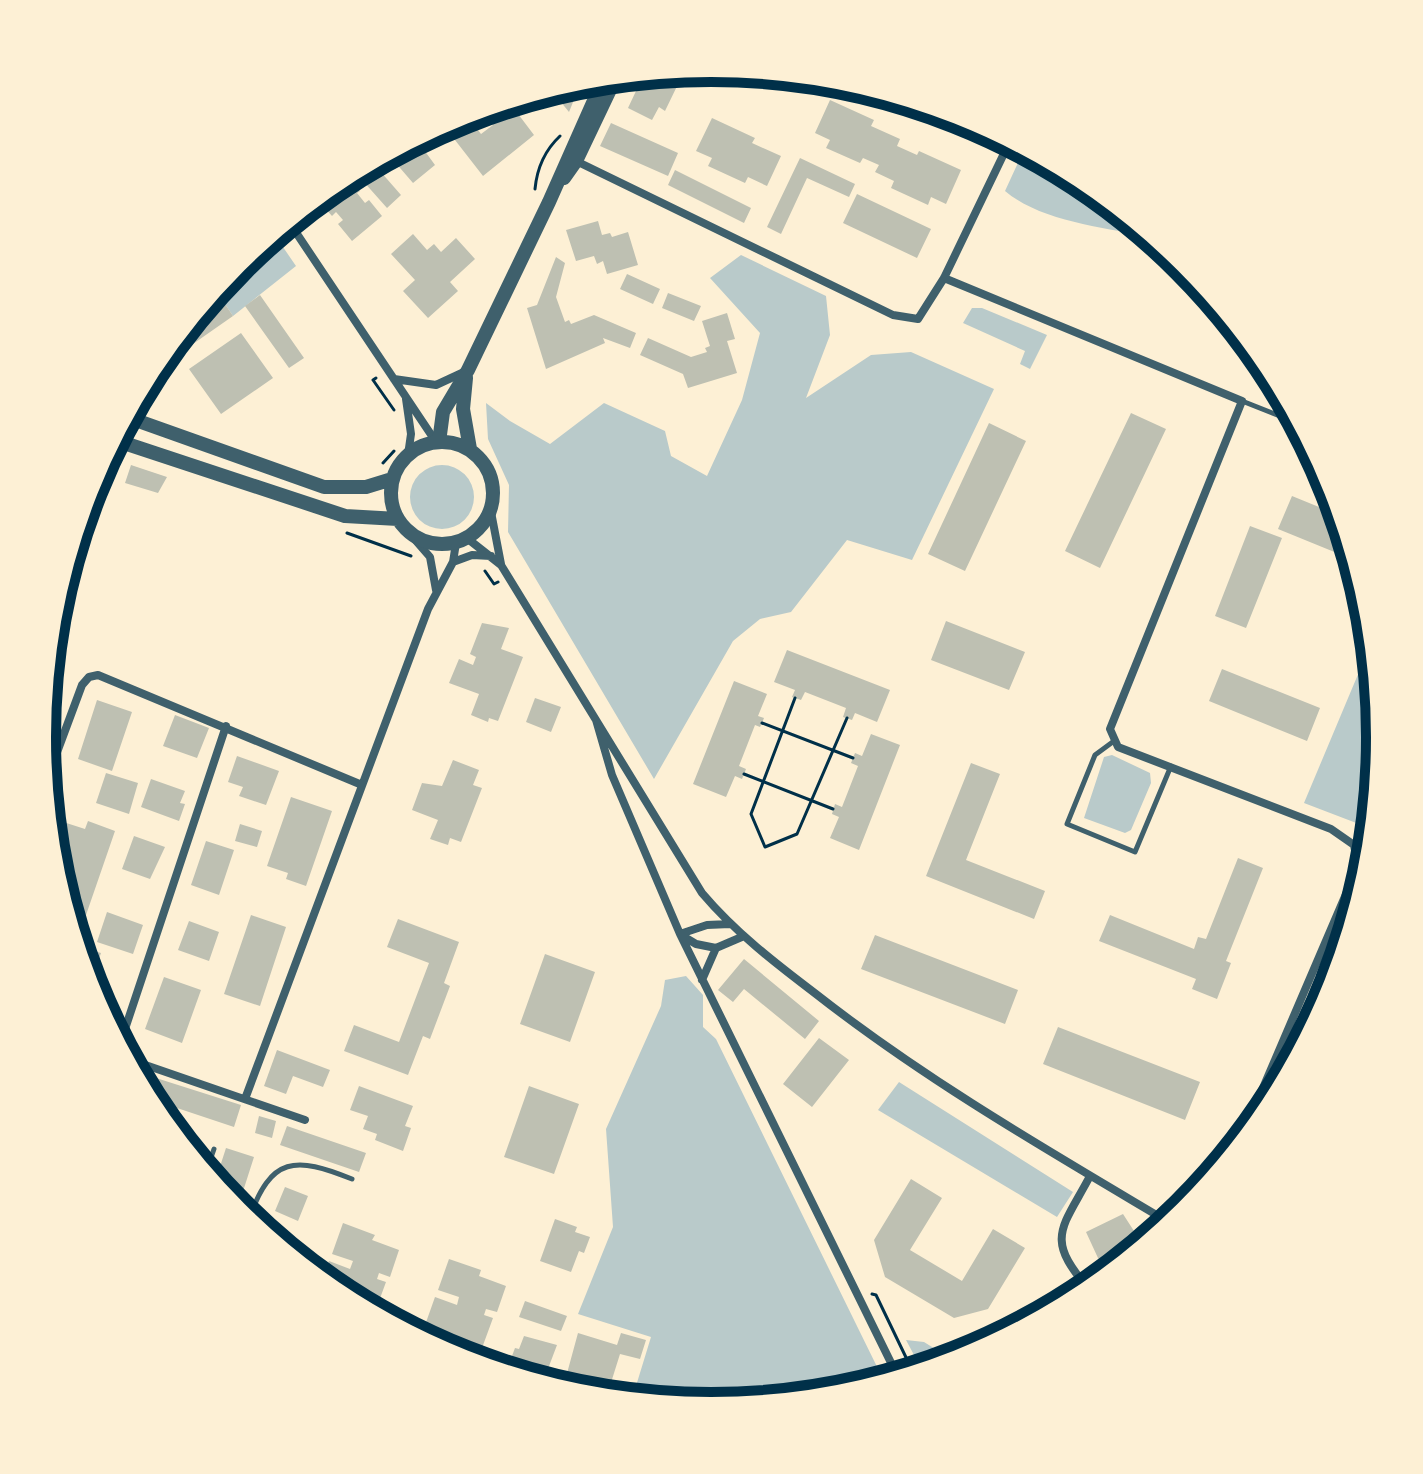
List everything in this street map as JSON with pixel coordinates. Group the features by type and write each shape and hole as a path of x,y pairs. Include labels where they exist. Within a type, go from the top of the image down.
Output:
{"street":[{"path":"555,191 576,161 610,90"},
{"path":"437,442 443,412 468,370 555,191 567,156 597,92"},
{"path":"576,161 906,319 918,319 926,311 944,278 1005,151"},
{"path":"295,231 437,442"},
{"path":"944,278 1242,401 1110,729 1118,747 1331,829 1354,845 1356,854"},
{"path":"393,379 436,385 468,370"},
{"path":"468,370 463,409 470,449"},
{"path":"406,398 411,434 408,455 392,479 390,497 398,519 430,557 436,591"},
{"path":"138,421 324,487 366,487 392,479"},
{"path":"408,455 437,442 470,449 486,465 493,482 491,512 501,565"},
{"path":"126,444 345,516 398,519"},
{"path":"410,534 433,545 462,541 482,527 491,512"},
{"path":"462,541 492,556 509,576 593,709 702,893 730,924 894,1052 1159,1216"},
{"path":"245,1099 436,591 462,541"},
{"path":"453,562 472,555 492,556"},
{"path":"56,745 82,685 89,677 98,675 362,785"},
{"path":"593,709 612,775 680,934 893,1367"},
{"path":"125,1029 226,726"},
{"path":"1258,1099 1350,886"},
{"path":"680,934 714,924 730,924"},
{"path":"680,934 696,944 716,948 744,936"},
{"path":"702,981 716,948"},
{"path":"144,1064 305,1120"},
{"path":"1080,1279 1067,1264 1060,1245 1060,1232 1090,1176"}],"lane":[{"path":"1242,401 1283,417"},
{"path":"1115,740 1095,755 1067,824 1135,852 1171,766"},
{"path":"211,1159 214,1149"},
{"path":"254,1207 267,1179 288,1165 314,1163 352,1179"}],"path":[{"path":"534,196 537,172 550,145 565,130"},
{"path":"373,380 399,417"},
{"path":"378,469 395,449 397,440"},
{"path":"477,566 494,584 509,576"},
{"path":"795,698 751,814 765,847 797,834 847,718"},
{"path":"762,723 853,758"},
{"path":"744,774 833,809"}],"shaded area":[{"path":"1020,159 1076,192 1131,233 1056,217 1020,202 1005,191"},
{"path":"280,243 296,266 233,316 223,301"},
{"path":"741,255 826,296 830,335 806,398 871,355 911,352 994,389 912,560 847,540 791,612 760,619 733,641 654,779 508,532 509,485 488,439 486,403 550,444 604,403 665,431 671,456 707,476 742,400 760,333 710,278"},
{"path":"972,308 982,308 1047,335 1030,369 1020,364 1025,351 963,323"},
{"path":"442,465 454,467 465,474 472,485 472,509 465,520 454,527 442,529 430,527 419,520 412,509 410,497 412,485 419,474 430,467"},
{"path":"1362,664 1367,737 1361,825 1304,803"},
{"path":"1112,755 1150,773 1151,783 1131,830 1125,833 1084,818 1104,757"},
{"path":"686,976 703,995 703,1027 716,1039 879,1371 797,1387 754,1391 635,1388 651,1337 578,1314 613,1227 606,1129 661,1006 665,980"},
{"path":"899,1082 1073,1192 1057,1217 878,1110"},
{"path":"906,1340 924,1342 939,1352 922,1358 916,1360"}],"building":[{"path":"679,83 665,111 659,107 652,120 628,108 638,86"},
{"path":"575,96 569,112 559,100"},
{"path":"830,100 874,120 871,126 900,139 897,146 917,155 919,151 961,170 946,204 931,197 928,205 891,188 894,181 875,172 879,165 863,158 860,163 826,148 830,140 815,133"},
{"path":"516,112 534,135 483,176 451,135 475,126 481,134 493,125 490,120"},
{"path":"712,118 755,138 752,143 781,156 767,186 748,177 745,183 708,166 712,158 696,151"},
{"path":"611,123 678,153 668,176 600,146"},
{"path":"423,149 435,165 413,183 396,163"},
{"path":"800,158 855,184 849,197 807,178 781,234 767,227"},
{"path":"675,170 751,208 744,223 668,185"},
{"path":"380,171 401,195 387,208 364,182"},
{"path":"356,186 360,191 357,193 365,203 369,200 382,216 352,241 338,224 343,220 336,212 332,216 325,208"},
{"path":"857,194 931,229 917,258 843,223"},
{"path":"598,221 602,235 610,233 612,237 628,232 638,265 607,274 603,261 597,264 594,256 576,261 566,230"},
{"path":"413,234 427,250 434,244 441,252 456,238 475,259 450,282 458,291 428,318 403,291 415,280 391,254"},
{"path":"556,257 565,263 556,297 565,322 569,320 571,324 594,315 636,333 630,348 603,338 605,343 546,369 527,308 537,305"},
{"path":"627,274 660,289 653,304 620,289"},
{"path":"668,293 701,306 694,321 662,308"},
{"path":"260,295 304,358 289,368 245,306"},
{"path":"222,302 233,316 181,353 191,338"},
{"path":"727,313 735,339 727,341 737,373 688,388 683,374 640,355 648,338 691,357 707,352 705,348 710,346 702,321"},
{"path":"241,333 273,378 221,414 189,369"},
{"path":"1131,413 1166,429 1100,568 1065,551"},
{"path":"989,423 1026,441 965,571 928,554"},
{"path":"131,465 167,477 158,493 125,483"},
{"path":"1292,496 1326,510 1341,555 1278,529"},
{"path":"1250,526 1282,538 1246,628 1215,616"},
{"path":"946,621 1025,652 1009,690 931,660"},
{"path":"482,623 509,628 501,649 523,657 498,721 489,718 488,722 471,715 479,694 449,683 459,659 473,665 476,657 470,654"},
{"path":"787,650 890,690 877,722 855,713 852,720 843,717 846,708 805,692 801,700 792,697 795,690 774,682"},
{"path":"1222,669 1320,708 1307,741 1209,701"},
{"path":"734,681 767,694 758,716 764,718 760,727 755,725 739,766 746,769 742,779 735,776 726,797 693,784"},
{"path":"535,698 561,707 551,732 526,722"},
{"path":"97,700 132,712 112,771 78,759"},
{"path":"175,715 209,728 197,758 163,746"},
{"path":"871,734 900,745 859,850 830,838 839,817 832,814 835,804 842,807 858,766 851,763 855,753 862,756"},
{"path":"237,756 279,771 266,805 239,796 243,787 228,782"},
{"path":"453,760 479,770 473,785 482,788 461,842 450,838 448,845 430,839 438,820 412,810 422,783 442,786"},
{"path":"971,763 1000,774 966,860 1045,891 1034,919 926,876"},
{"path":"106,773 138,783 129,814 96,803"},
{"path":"151,779 185,791 180,803 185,804 179,821 141,807"},
{"path":"291,797 332,811 306,886 286,879 288,873 267,866"},
{"path":"88,821 115,831 86,915 80,913 78,907 62,822 85,829"},
{"path":"240,824 262,831 257,847 235,841"},
{"path":"134,836 165,847 150,879 122,869"},
{"path":"206,841 234,850 219,895 191,885"},
{"path":"1238,858 1263,868 1226,961 1231,963 1217,999 1192,989 1196,979 1099,941 1110,915 1194,949 1198,937 1206,939"},
{"path":"107,912 143,925 133,954 97,942"},
{"path":"251,915 286,927 260,1006 224,994"},
{"path":"398,919 459,942 444,983 450,986 430,1039 423,1036 408,1075 344,1051 354,1025 399,1042 429,963 387,947"},
{"path":"189,921 219,932 209,961 178,950"},
{"path":"875,935 1018,990 1005,1024 861,969"},
{"path":"92,950 101,953 97,964"},
{"path":"545,954 595,972 570,1042 520,1024"},
{"path":"744,959 819,1021 805,1039 744,989 733,1002 718,990"},
{"path":"164,977 201,990 182,1043 145,1029"},
{"path":"1058,1027 1200,1082 1185,1120 1043,1064"},
{"path":"819,1038 849,1060 812,1107 783,1084"},
{"path":"277,1050 330,1070 323,1087 293,1076 286,1094 264,1086"},
{"path":"151,1076 241,1105 234,1127 169,1105"},
{"path":"359,1086 413,1106 405,1126 411,1128 403,1151 375,1140 377,1134 363,1129 368,1116 350,1110"},
{"path":"529,1086 579,1104 554,1174 504,1157"},
{"path":"259,1116 276,1121 272,1138 255,1133"},
{"path":"287,1126 366,1153 359,1172 280,1145"},
{"path":"226,1148 254,1157 242,1194 219,1169"},
{"path":"911,1179 942,1198 910,1250 962,1281 993,1229 1025,1248 988,1309 954,1318 885,1277 874,1240"},
{"path":"285,1187 308,1196 298,1221 275,1211"},
{"path":"1123,1214 1137,1236 1102,1263 1086,1232"},
{"path":"555,1219 577,1227 575,1232 590,1237 584,1253 579,1251 571,1272 540,1261"},
{"path":"343,1223 375,1235 372,1240 399,1250 390,1277 379,1273 377,1279 386,1282 379,1302 327,1267 329,1261 350,1269 353,1261 332,1254"},
{"path":"449,1259 481,1270 479,1276 506,1286 497,1312 486,1309 484,1315 493,1318 482,1348 425,1326 435,1297 457,1305 459,1297 438,1290"},
{"path":"525,1301 567,1316 561,1331 519,1317"},
{"path":"578,1333 617,1345 621,1333 646,1340 640,1359 620,1354 610,1384 566,1376"},
{"path":"524,1336 557,1345 547,1371 510,1361 515,1348 519,1349"}]}
